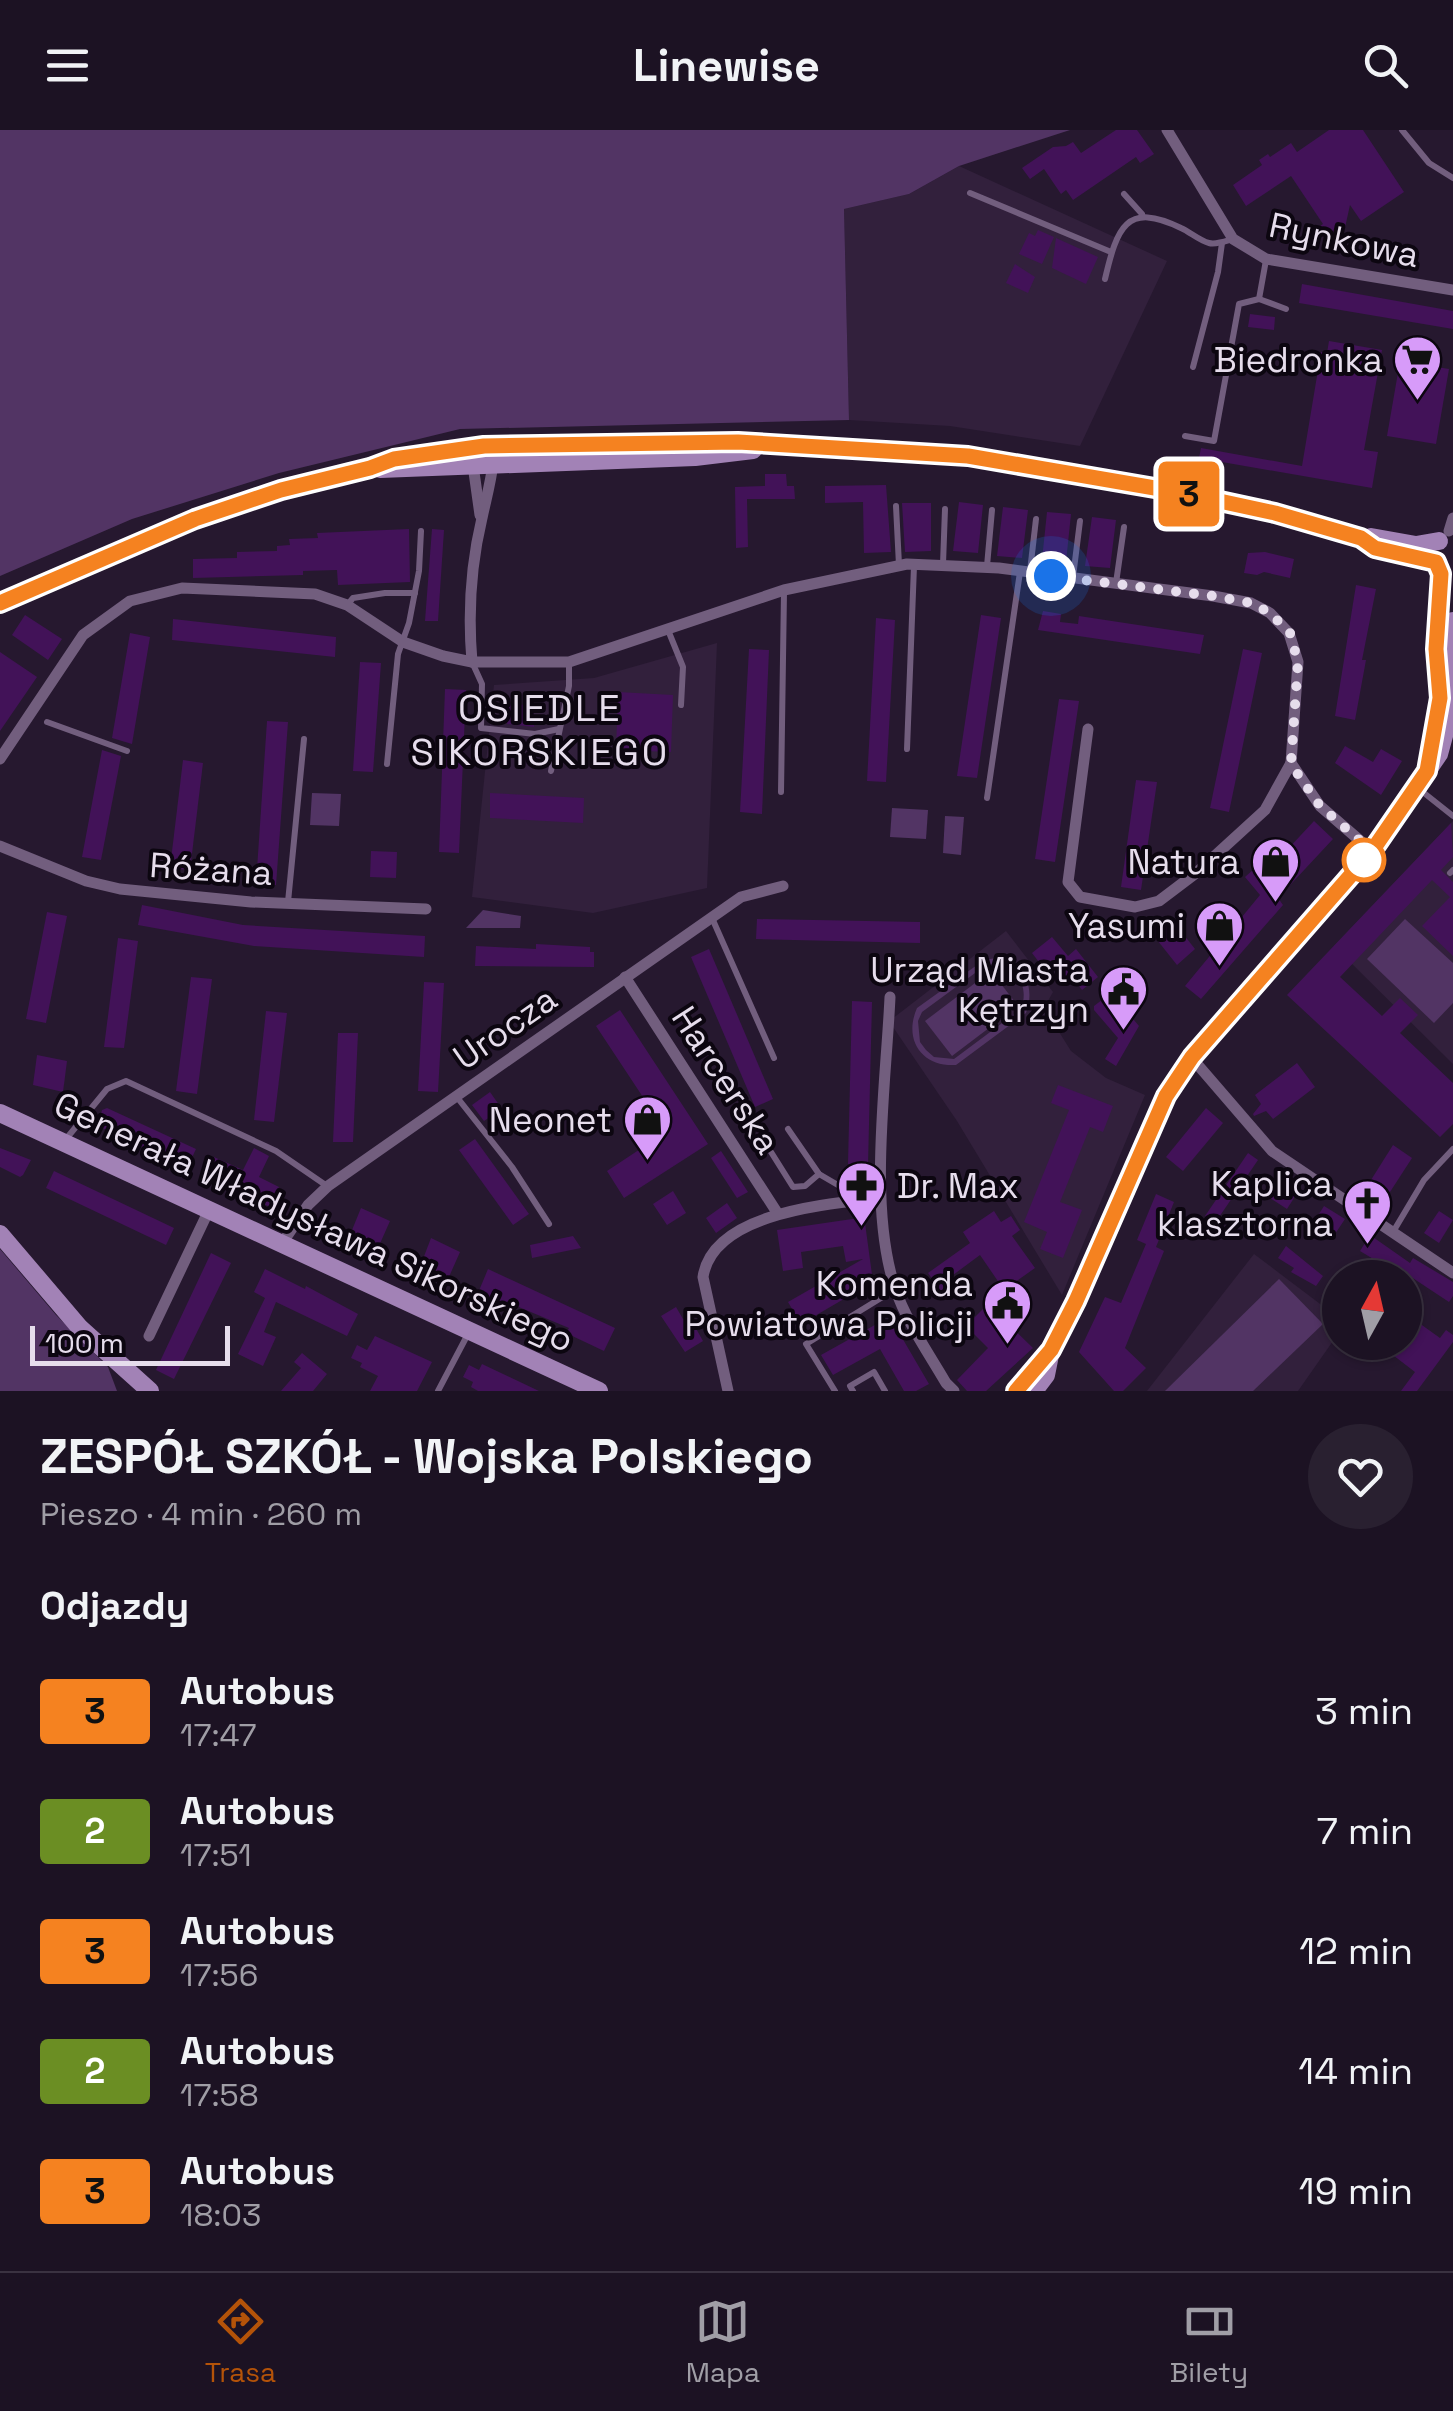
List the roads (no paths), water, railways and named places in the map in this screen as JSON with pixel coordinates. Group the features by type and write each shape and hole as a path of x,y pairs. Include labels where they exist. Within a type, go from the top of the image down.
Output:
{"street":[{"name":"Rynkowa","path":"1167,130 1227,241 1266,259 1453,290"},
{"path":"0,602 195,519 281,490 394,459 484,446 738,442 968,456 1206,497 1275,513 1361,538 1375,548 1443,573"},
{"path":"472,662 471,604 481,520 484,446"},
{"path":"370,468 695,457 738,454 772,446"},
{"path":"481,520 489,494 483,464"},
{"path":"1361,538 1379,537 1416,545 1448,529"},
{"path":"1431,762 1440,698 1436,649 1448,529"},
{"path":"0,759 83,636 130,601 182,588 315,594 347,605 403,642 472,662 569,662 784,590 914,564 1025,572 1251,603 1284,626 1296,647 1291,764 1266,810 1196,874 1159,901 1135,907 1080,897 1068,882 1088,729"},
{"path":"1016,1391 1051,1350 1155,1116 1192,1057 1372,851 1439,754 1450,714 1453,621"},
{"path":"1291,764 1320,806 1372,851"},
{"name":"Różana","path":"0,846 86,881 120,890 182,897 426,909"},
{"name":"Urocza","path":"281,1244 308,1205 328,1186 741,897 782,886"},
{"name":"Harcerska","path":"625,977 778,1214"},
{"path":"890,998 880,1218 895,1289 945,1388"},
{"path":"1192,1057 1272,1151 1453,1274"},
{"name":"Generała Władysława Sikorskiego","path":"0,1113 599,1391"},
{"path":"728,1391 706,1292 706,1263 715,1248 742,1230 778,1214 880,1198"},
{"path":"150,1336 209,1210"},
{"path":"0,1234 80,1328 145,1389"},
{"path":"1034,1391 1046,1375 1051,1350"}],"lane":[{"path":"1402,130 1430,162 1453,178"},
{"path":"970,193 1111,252"},
{"path":"1124,194 1142,214 1159,217 1210,244 1227,241 1193,367"},
{"path":"1105,279 1111,252 1129,221 1142,214"},
{"path":"1258,299 1266,259"},
{"path":"1185,436 1214,441 1240,304 1258,299 1286,308"},
{"path":"896,506 899,566"},
{"path":"943,566 946,509"},
{"path":"987,568 992,510"},
{"path":"987,798 1036,518"},
{"path":"1072,578 1080,521"},
{"path":"1116,584 1124,527"},
{"path":"388,764 398,654 414,593 421,531"},
{"path":"907,749 914,564"},
{"path":"781,792 784,590"},
{"path":"347,605 353,598 414,593"},
{"path":"668,630 683,667 681,705"},
{"path":"472,662 482,684 482,728 535,734 559,729"},
{"path":"550,770 570,686 569,662"},
{"path":"47,722 127,752"},
{"path":"288,902 304,739"},
{"path":"1418,788 1453,816"},
{"path":"711,917 774,1058"},
{"path":"64,1142 108,1089 126,1081 276,1151 328,1186"},
{"path":"456,1096 512,1167 549,1224"},
{"path":"788,1129 819,1174 843,1188 854,1202"},
{"path":"1393,1232 1424,1180 1453,1149"},
{"path":"770,1152 793,1187 805,1186 819,1174"},
{"path":"835,1391 806,1344 895,1289"},
{"path":"438,1391 469,1330"},
{"path":"853,1391 850,1386 874,1372 885,1391"}],"place":[{"name":"Biedronka","path":"1418,402"},
{"name":"Natura","path":"1275,904"},
{"name":"Yasumi","path":"1220,968"},
{"name":"Urząd Miasta Kętrzyn","path":"1124,1032"},
{"name":"Neonet","path":"647,1162"},
{"name":"Dr. Max","path":"862,1228"},
{"name":"Kaplica klasztorna","path":"1368,1246"},
{"name":"Komenda Powiatowa Policji","path":"1008,1346"}],"district":[{"name":"OSIEDLE SIKORSKIEGO","path":"540,730"}]}
